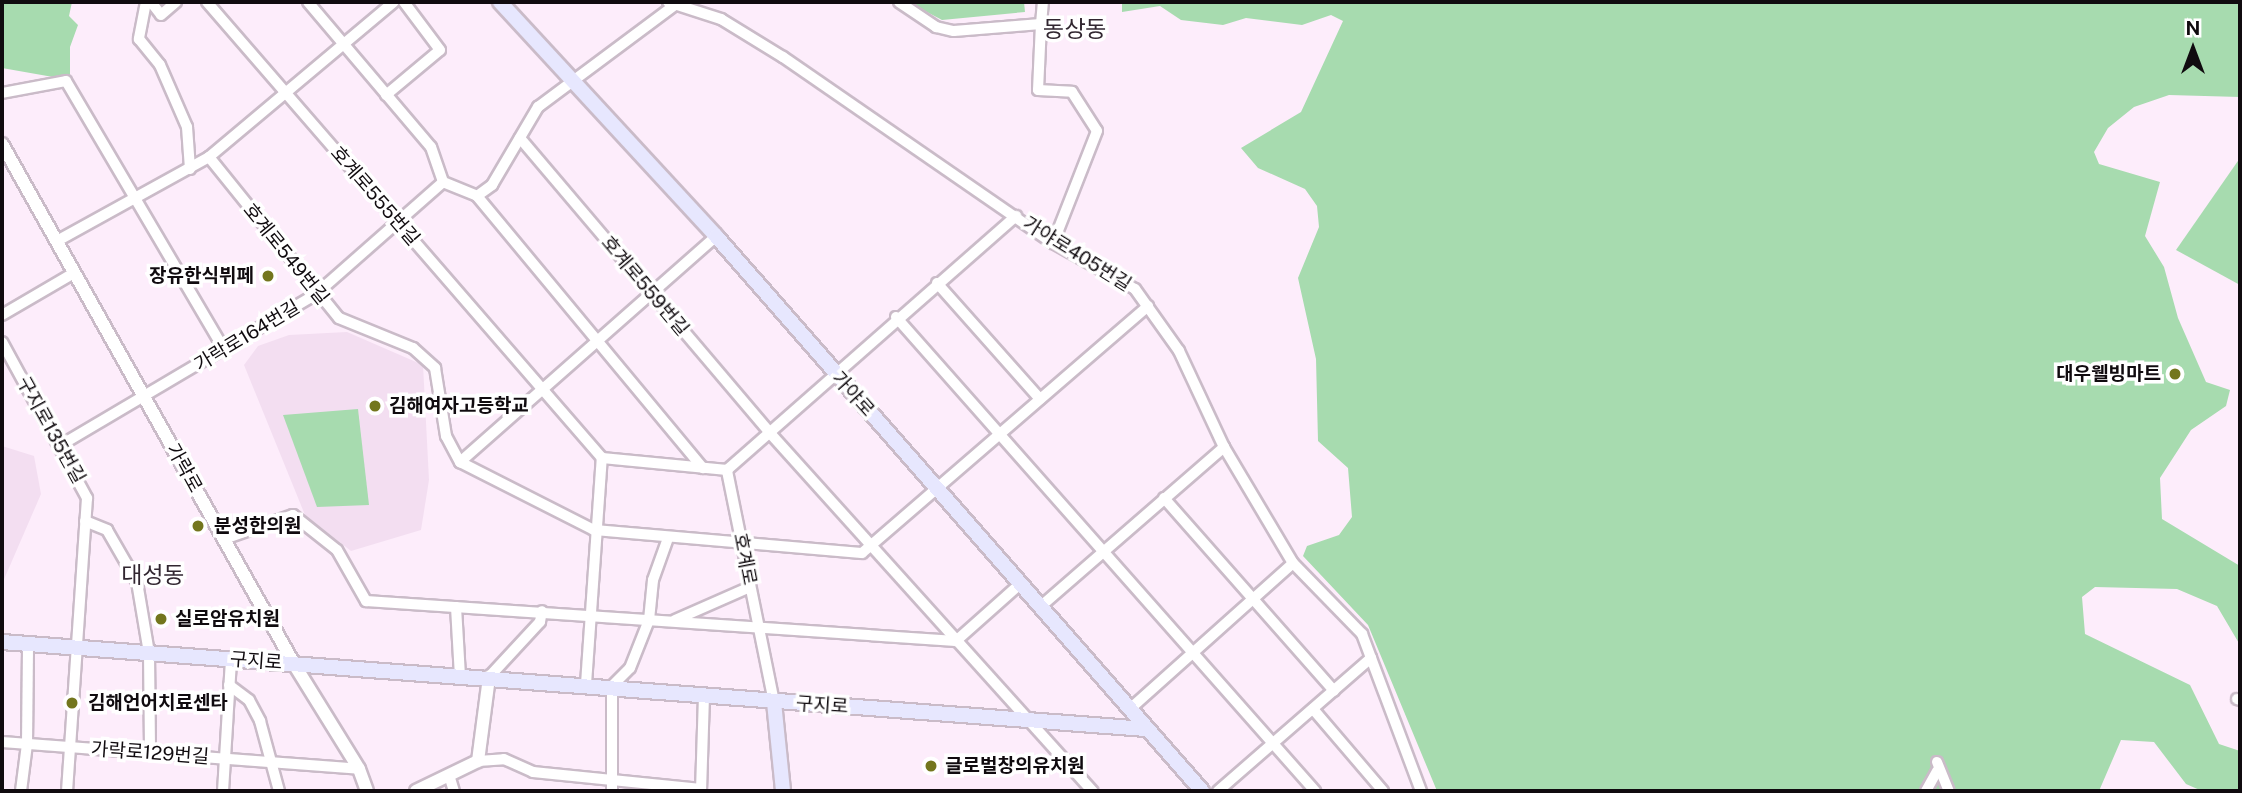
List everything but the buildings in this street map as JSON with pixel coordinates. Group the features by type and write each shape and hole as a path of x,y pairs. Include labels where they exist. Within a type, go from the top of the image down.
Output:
{"main road":[{"name":"가야로","path":"500,2 575,80 716,236 1202,791"},
{"name":"구지로","path":"2,642 586,684 774,702 1147,729"},
{"name":"호계로","path":"774,702 783,791"}],"street":[{"path":"149,2 161,15 176,2"},
{"path":"149,2 139,39 170,88 187,127 190,169"},
{"name":"호계로555번길","path":"208,2 602,458"},
{"path":"308,2 431,147 443,182 477,196 703,468"},
{"path":"57,242 209,157 394,2"},
{"path":"386,95 440,50 404,2"},
{"path":"899,2 936,27 954,31 1041,24"},
{"path":"1042,2 1038,90 1072,92 1097,131 1053,243"},
{"path":"477,196 492,185 538,107 672,3"},
{"name":"가야로405번길","path":"672,3 721,19 783,57 1053,243 1135,289 1179,351 1224,447 1293,563 1362,634 1419,786"},
{"path":"2,93 66,81 225,351"},
{"name":"호계로559번길","path":"520,138 770,433 1031,720"},
{"name":"가락로","path":"2,144 224,540 359,769 367,791"},
{"name":"호계로549번길","path":"209,157 316,295 357,330 414,348 435,368 446,436 460,462"},
{"name":"가락로164번길","path":"61,445 143,395 225,351 316,295 400,225 443,182"},
{"path":"586,684 592,615 594,530 602,458 727,470 770,433 833,371 1016,216"},
{"path":"716,236 460,462 594,530 743,545 862,553 873,548 1148,306"},
{"path":"2,315 75,273"},
{"path":"937,283 1040,399"},
{"path":"896,317 1314,791"},
{"name":"구지로135번길","path":"2,342 61,445 87,498 67,791"},
{"path":"1040,607 1224,447"},
{"name":"호계로","path":"727,470 774,702"},
{"path":"1164,498 1334,691"},
{"path":"224,540 293,515 337,550 366,601 956,640 1020,584"},
{"path":"85,521 107,530 137,582 149,653 150,753"},
{"path":"612,791 612,686 630,668 649,620 653,580 668,538"},
{"path":"1130,708 1293,563"},
{"path":"671,621 750,587"},
{"path":"456,607 460,676"},
{"path":"478,761 489,677 540,622 542,611"},
{"path":"21,791 27,744 24,693 28,644"},
{"path":"1218,791 1371,658"},
{"path":"223,791 231,660"},
{"path":"229,685 249,700 272,762 279,791"},
{"path":"416,791 478,761 504,758 533,772 612,776 701,790 704,695"},
{"path":"1313,709 1383,791"},
{"path":"1031,720 1093,791"},
{"name":"가락로129번길","path":"2,742 359,769"},
{"path":"1926,791 1937,767 1950,791"},
{"path":"449,775 454,791"},
{"path":"1407,791 1419,786"}],"shaded area":[{"name":"김해여자고등학교","path":"347,332 423,365 429,480 421,530 351,551 305,515 244,365 258,346 289,335"},
{"path":"2,446 34,456 41,494 2,584"}],"green space":[{"path":"2,2 72,2 69,16 78,25 70,47 70,80 2,68"},
{"path":"908,2 1024,2 1025,12 942,20"},
{"path":"1122,2 2240,2 2240,97 2169,95 2134,107 2108,128 2094,152 2099,164 2160,182 2145,236 2164,267 2178,318 2206,382 2230,390 2226,406 2191,430 2160,478 2162,519 2240,566 2240,645 2217,606 2177,589 2095,587 2082,597 2085,634 2190,685 2219,744 2240,751 2240,791 2202,791 2186,784 2154,742 2121,740 2099,791 1437,791 1368,625 1303,556 1307,546 1339,535 1352,517 1348,468 1318,441 1316,359 1298,278 1319,227 1317,206 1305,189 1258,168 1241,148 1301,112 1343,21 1331,15 1302,25 1246,18 1223,25 1181,20 1160,6 1122,12"},
{"path":"2240,158 2240,285 2176,250"},
{"path":"358,409 369,505 317,507 283,415"}],"place":[{"name":"장유한식뷔페","path":"268,276"},
{"name":"대우웰빙마트","path":"2175,374"},
{"name":"김해여자고등학교","path":"375,406"},
{"name":"분성한의원","path":"198,526"},
{"name":"실로암유치원","path":"161,619"},
{"name":"김해언어치료센타","path":"72,703"},
{"name":"글로벌창의유치원","path":"931,766"}],"district":[{"name":"동상동","path":"1075,29"},
{"name":"대성동","path":"153,575"}]}
